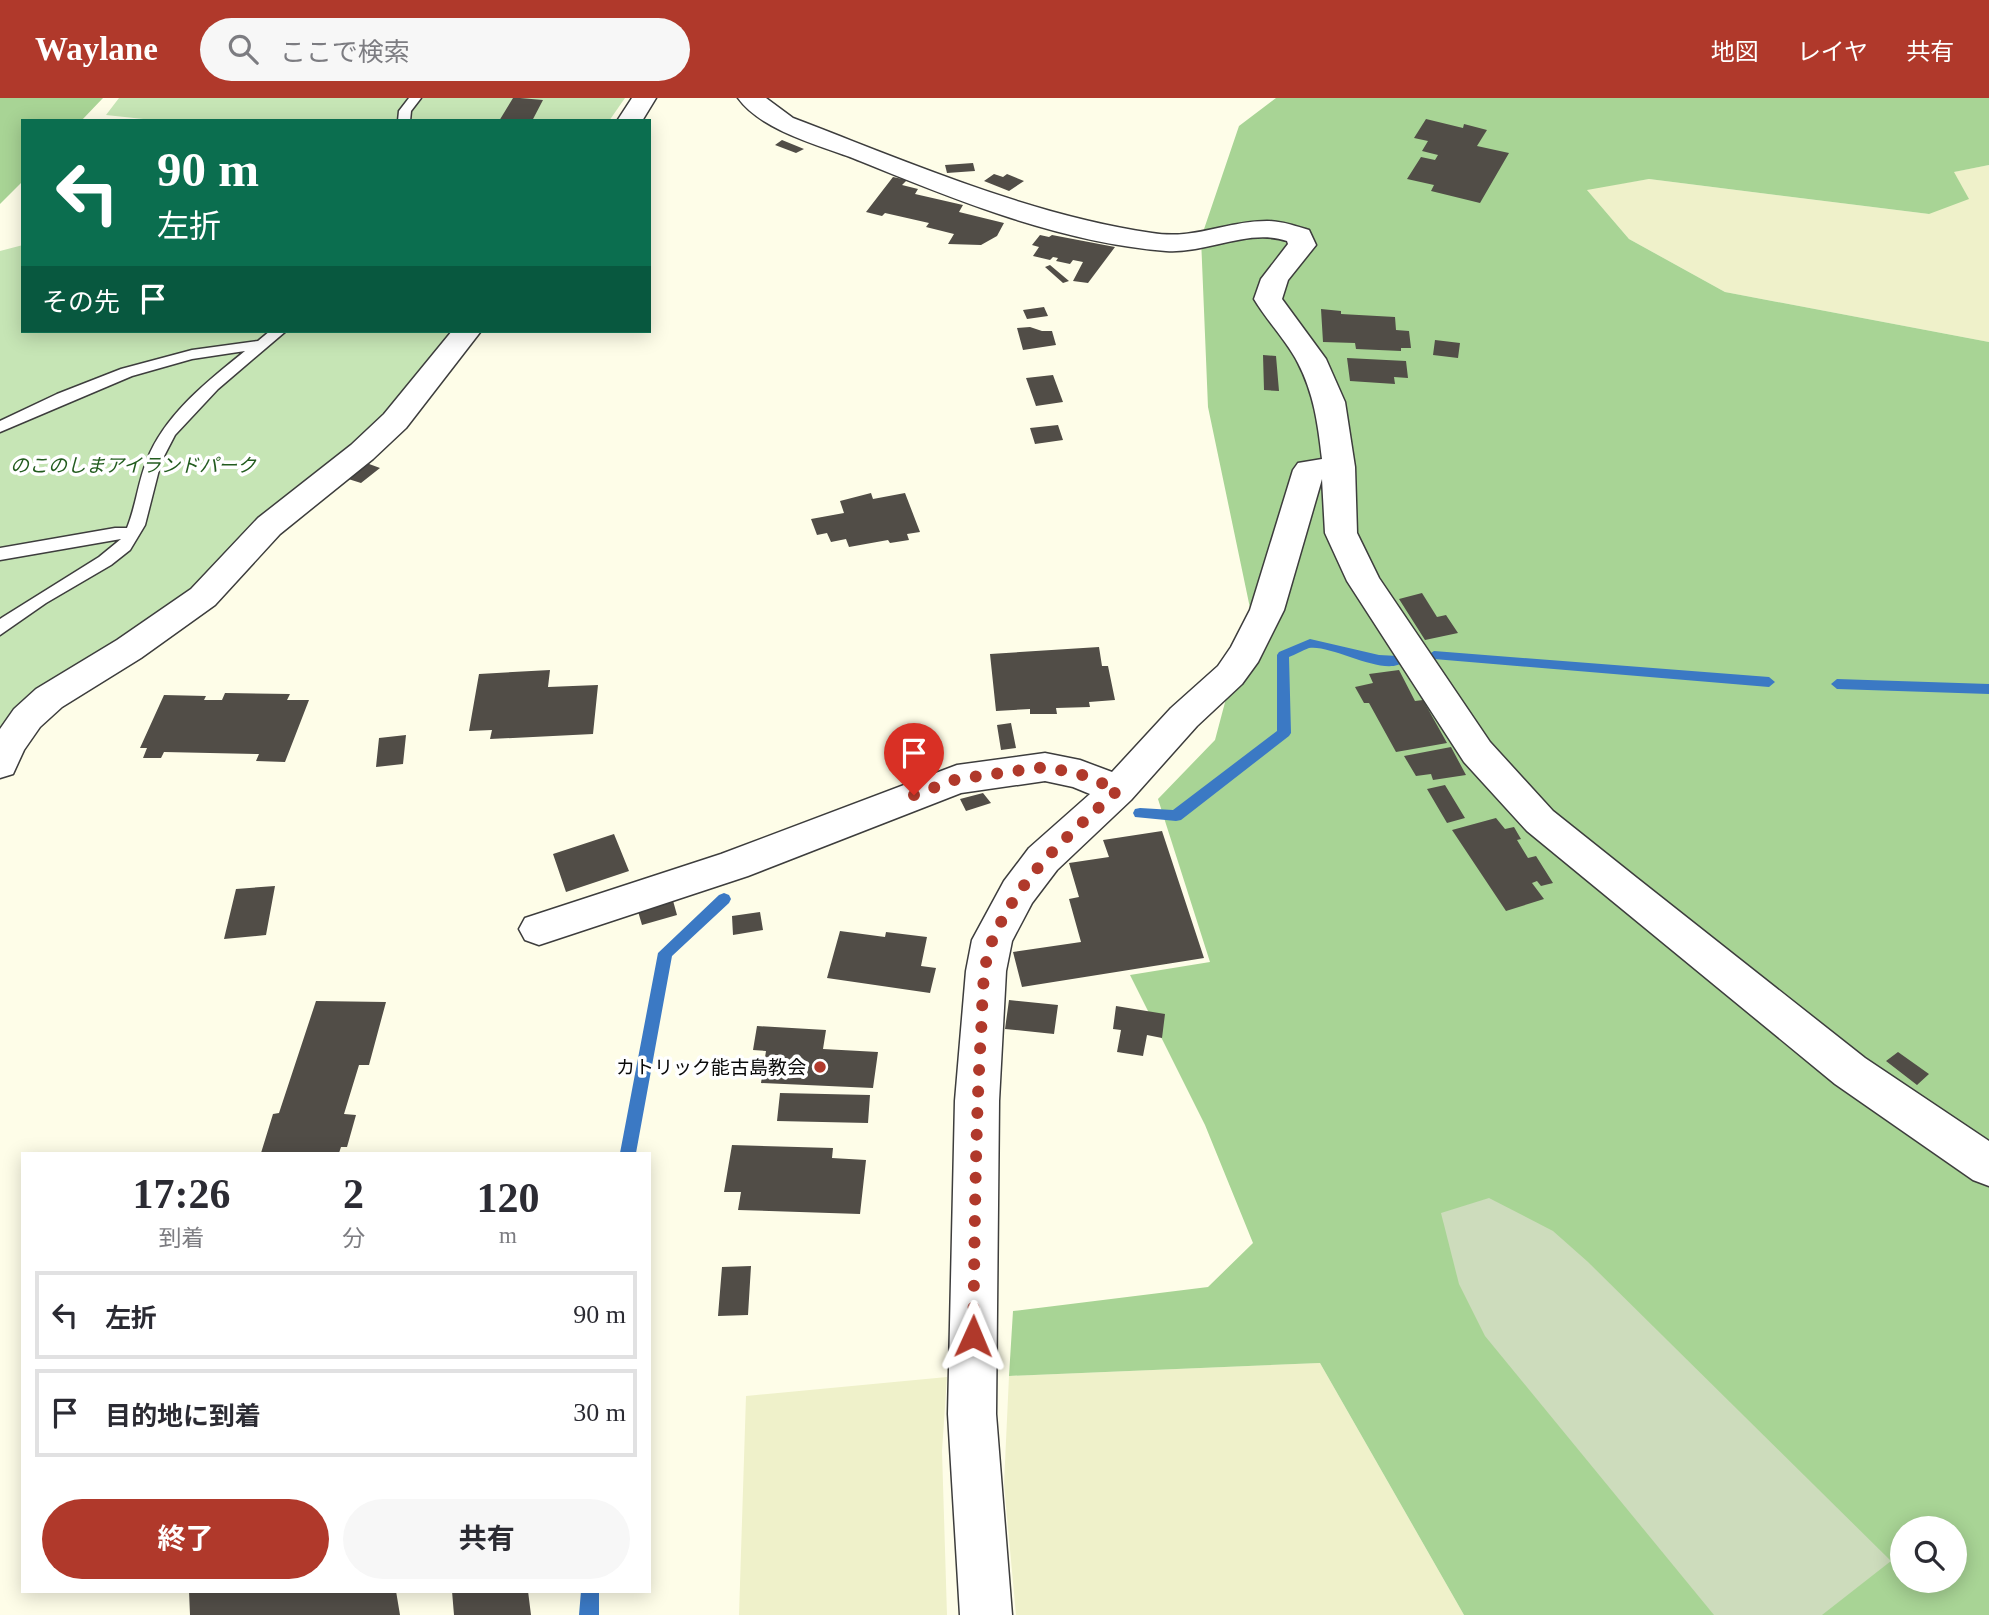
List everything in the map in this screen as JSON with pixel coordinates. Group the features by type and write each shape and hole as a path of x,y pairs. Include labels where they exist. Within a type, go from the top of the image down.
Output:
{"street":[{"path":"630,119 644,98"},
{"path":"750,98 784,123 1041,218 1177,244 1212,241 1265,228 1284,229 1299,236 1302,245 1275,279 1268,299 1281,321 1311,359 1330,402 1339,467 1341,533 1364,581 1477,752 1540,821 1850,1071 1989,1166"},
{"path":"0,764 8,745 27,718 50,698 129,649 203,597 269,526 362,452 395,421 465,333"},
{"path":"986,1615 972,1414 977,1101 986,971 992,940 1018,892 1042,859 1118,790 1184,717 1230,675 1246,653 1268,610 1281,557 1310,470 1339,467"},
{"path":"539,929 734,866 957,779 1045,767 1080,774 1118,790"}],"lane":[{"path":"404,119 405,111 415,98"},
{"path":"0,629 16,614 124,547 132,534 150,469 159,449 205,393 276,333"},
{"path":"0,427 84,386 121,372 214,350 261,345"},
{"path":"0,554 116,533 132,534"}],"green space":[{"path":"0,98 103,98 83,119 21,119 21,183 0,204"},
{"path":"119,98 625,98 610,119 143,119 106,115"},
{"path":"1276,98 1989,98 1989,165 1954,172 1969,199 1929,214 1649,179 1587,190 1629,239 1725,292 1989,342 1989,1615 1464,1615 1320,1363 1009,1376 1013,1311 1208,1287 1253,1243 1205,1125 1130,975 1210,962 1158,799 1215,740 1250,608 1208,407 1201,238 1239,126"},
{"path":"1989,165 1989,342 1725,292 1629,239 1586,189 1649,179 1929,214 1953,172"},
{"name":"のこのしまアイランドパーク","path":"21,246 21,333 453,333 401,404 205,586 0,740 0,251"},
{"path":"1489,1198 1553,1231 1588,1262 1890,1562 1822,1615 1714,1615 1485,1336 1459,1284 1441,1213"},
{"path":"1320,1363 1464,1615 1016,1615 1004,1484 1009,1376"},
{"path":"947,1377 942,1451 947,1615 739,1615 746,1396"}],"building":[{"path":"513,98 543,100 533,119 500,119"},
{"path":"1426,119 1463,128 1464,124 1487,130 1477,146 1509,153 1480,203 1431,191 1434,185 1407,179 1421,157 1435,160 1438,155 1422,151 1428,141 1414,138"},
{"path":"782,140 804,149 796,153 775,145"},
{"path":"973,163 975,171 947,173 945,165"},
{"path":"994,174 1003,177 1007,174 1024,181 1009,191 984,181"},
{"path":"893,177 907,180 902,185 918,189 915,194 963,205 959,212 1004,223 997,236 981,245 948,244 954,234 926,227 929,223 885,213 882,216 866,212"},
{"path":"1040,235 1115,247 1088,283 1073,281 1083,262 1073,260 1070,264 1056,261 1058,258 1053,257 1050,260 1033,256 1039,247 1032,245"},
{"path":"1050,265 1069,281 1063,283 1045,267"},
{"path":"1044,307 1048,316 1027,319 1023,310"},
{"path":"1321,309 1341,311 1341,314 1395,317 1396,330 1409,331 1411,348 1401,348 1401,351 1356,349 1355,343 1323,342"},
{"path":"1030,327 1052,331 1056,345 1023,350 1017,328"},
{"path":"1435,340 1460,343 1458,358 1433,355"},
{"path":"1263,355 1276,356 1279,391 1264,390"},
{"path":"1347,358 1406,361 1408,378 1394,377 1395,384 1350,381"},
{"path":"1053,375 1063,402 1036,406 1026,378"},
{"path":"1058,425 1063,440 1035,444 1030,428"},
{"path":"361,461 380,468 361,483 342,477"},
{"path":"871,493 873,499 905,493 920,532 907,534 909,540 890,543 888,540 849,547 846,539 831,542 827,533 817,535 811,519 844,513 840,501"},
{"path":"1422,593 1437,617 1446,615 1458,633 1425,640 1399,599"},
{"path":"1099,647 1102,666 1108,666 1115,700 1089,702 1090,707 1056,708 1057,714 1030,714 1030,709 996,711 990,654"},
{"path":"550,670 548,687 598,685 593,734 490,739 492,730 469,731 479,674"},
{"path":"1399,670 1415,701 1423,700 1447,743 1396,752 1369,703 1364,703 1355,687 1373,683 1369,674"},
{"path":"225,693 290,694 287,700 309,700 285,762 256,761 259,754 164,752 161,758 143,758 147,748 140,748 164,695 206,696 204,700 222,700"},
{"path":"1011,723 1016,748 1001,750 997,725"},
{"path":"406,735 403,764 376,767 379,738"},
{"path":"1451,747 1466,775 1433,780 1431,774 1416,776 1404,756"},
{"path":"1445,785 1465,818 1447,823 1427,789"},
{"path":"983,793 991,803 966,811 960,799"},
{"path":"1496,818 1505,829 1514,827 1521,839 1517,840 1528,858 1536,856 1553,883 1541,886 1537,881 1532,883 1544,899 1506,911 1452,830"},
{"path":"1162,831 1204,958 1022,987 1013,952 1081,942 1069,899 1079,897 1069,863 1109,857 1103,840"},
{"path":"614,834 629,871 566,892 553,854"},
{"path":"275,886 266,935 224,939 236,889"},
{"path":"672,897 677,915 642,925 637,908"},
{"path":"760,912 763,930 733,935 732,916"},
{"path":"840,931 885,937 886,932 927,937 921,966 936,968 930,993 827,978"},
{"path":"1009,1000 1058,1005 1054,1034 1005,1029"},
{"path":"316,1001 386,1002 369,1065 359,1065 344,1114 356,1115 347,1147 341,1147 339,1152 261,1152 273,1114 279,1113"},
{"path":"1116,1006 1165,1014 1162,1038 1147,1035 1143,1056 1117,1052 1121,1030 1113,1029"},
{"name":"カトリック能古島教会","path":"757,1026 826,1030 823,1049 878,1052 873,1088 761,1083 766,1051 753,1050"},
{"path":"1898,1052 1929,1074 1917,1085 1886,1061"},
{"path":"780,1093 870,1095 868,1123 777,1121"},
{"path":"732,1145 833,1148 832,1158 866,1160 860,1214 738,1210 741,1192 724,1192"},
{"path":"751,1266 748,1315 718,1316 722,1267"},
{"path":"189,1593 396,1593 400,1615 190,1615"},
{"path":"452,1593 528,1593 531,1615 454,1615"}],"waterway":[{"path":"1140,813 1176,816 1284,733 1283,655 1310,643 1379,660 1398,661"},
{"path":"1434,655 1769,682"},
{"path":"1837,684 1989,689"},
{"path":"628,1152 665,953 724,899"},
{"path":"589,1615 590,1593"}],"place":[{"name":"カトリック能古島教会","path":"820,1067"}],"route":[{"path":"914,795 957,779 1045,767 1080,774 1118,790 1042,859 1018,892 992,940 986,971 977,1101 973,1336"}]}
